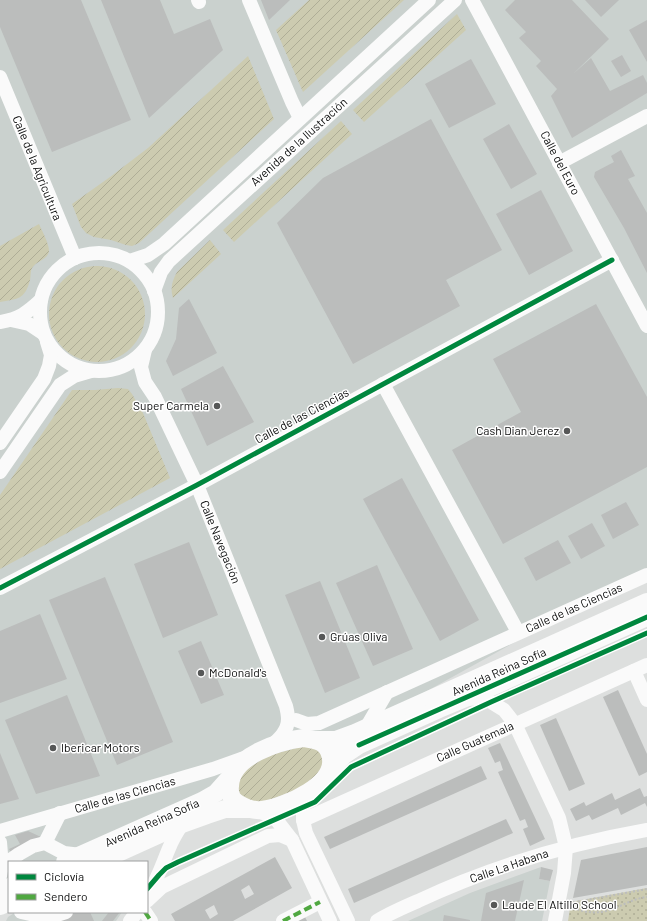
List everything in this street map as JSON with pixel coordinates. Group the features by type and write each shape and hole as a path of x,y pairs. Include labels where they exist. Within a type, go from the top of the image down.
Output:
{"main road":[{"name":"Avenida Reina Sofía","path":"316,740 336,740 366,728 647,602"},
{"name":"Avenida Reina Sofía","path":"330,771 344,755 359,745 647,617"},
{"path":"304,738 323,743 330,752 332,759 330,771 323,780 300,798 273,808 254,810 236,803 231,795 230,784 232,774 241,764 249,757 278,743 304,738"},
{"name":"Avenida Reina Sofía","path":"73,858 202,801 216,793 232,774"},
{"name":"Avenida Reina Sofía","path":"103,861 182,824 225,809 254,810"}],"street":[{"path":"249,0 300,118"},
{"name":"Avenida de la Ilustración","path":"130,262 148,255 164,244 429,0"},
{"name":"Avenida de la Ilustración","path":"154,291 161,272 169,261 454,0"},
{"name":"Calle del Euro","path":"472,0 646,323"},
{"name":"Calle de la Agricultura","path":"0,77 75,258"},
{"path":"559,163 647,116"},
{"path":"0,443 44,379 49,366 50,355 45,337 40,316 41,300 48,283 61,267 75,258 99,253 120,257 130,262 144,274 154,291 158,314 154,333 145,350 133,361 124,366 116,369 101,371 91,371 68,363 54,351 45,337 30,324 6,321"},
{"name":"Calle de las Ciencias","path":"0,588 197,484 612,260"},
{"path":"6,321 28,312 41,300"},
{"name":"Calle Navegación","path":"145,350 141,366 145,382"},
{"name":"Calle Navegación","path":"116,369 132,372 145,382 155,397 197,484 286,706"},
{"path":"0,472 60,385 74,376 91,371"},
{"path":"382,384 518,632"},
{"name":"Calle de las Ciencias","path":"296,720 307,724 319,723 647,575"},
{"name":"Calle Guatemala","path":"303,820 647,665"},
{"path":"634,671 647,700"},
{"path":"366,728 387,692"},
{"path":"462,699 480,698 491,702 504,710 515,724 559,818 566,847 564,873 555,921"},
{"path":"286,706 304,730 316,740"},
{"path":"269,747 280,738 285,731 288,720 286,706"},
{"name":"Calle de las Ciencias","path":"0,831 213,769 249,757"},
{"path":"312,789 303,807 303,820 306,834 348,921"},
{"path":"254,810 275,818 292,840 330,921"},
{"path":"45,844 60,813"},
{"path":"148,894 159,875 171,843 182,824"},
{"name":"Calle La Habana","path":"377,921 446,888 505,866 566,847 647,830"},
{"path":"148,899 162,887 268,836 280,835 292,840"},
{"path":"0,842 1,871"},
{"path":"12,861 19,854 33,846 45,844 73,858"},
{"path":"283,921 320,902"},
{"path":"25,913 35,915 57,915 63,913"},
{"path":"130,921 136,913"}],"path":[{"path":"647,889 567,903 584,912 592,913 609,911 639,898 647,897"}],"shaded area":[{"path":"0,0 647,0 647,569 355,731 215,792 63,861 8,861 8,885 0,889"},
{"name":"Laude El Altillo School","path":"541,867 539,879 550,881 542,921 408,921 470,893"},
{"path":"14,913 121,913 116,921 6,921 8,917"}],"green space":[{"path":"309,0 404,0 303,92 276,30"},
{"path":"457,14 466,30 364,122 353,110"},
{"path":"248,56 274,119 139,243 132,246 126,245 111,240 94,237 86,233 81,227 72,204 148,148"},
{"path":"341,121 352,134 234,242 223,230"},
{"path":"39,224 48,244 48,254 32,268 28,287 23,295 16,299 0,302 0,246"},
{"path":"210,240 221,254 173,298 172,285 177,272"},
{"path":"97,266 115,270 124,274 131,280 137,287 141,296 145,314 141,332 137,341 131,348 124,354 115,358 97,362 79,358 70,354 63,348 57,341 53,332 49,314 53,296 57,287 63,280 70,274 79,270"},
{"path":"128,389 143,413 170,478 0,569 0,495 72,390"},
{"path":"304,746 314,747 321,754 323,763 319,773 299,789 266,801 253,803 240,794 237,786 239,777 247,769 274,754"},
{"path":"647,888 647,921 568,921 571,902"}],"building":[{"path":"0,0 81,0 131,120 52,152 0,27"},
{"path":"101,0 160,0 174,34 210,19 223,50 149,118"},
{"path":"261,0 290,0 269,20"},
{"path":"515,0 572,0 609,39 573,74 591,58 610,91 643,75 647,83 647,93 572,138 551,96 557,89 536,66 541,61 519,38 526,32 505,10"},
{"path":"585,0 619,0 601,17"},
{"path":"647,20 647,62 629,30"},
{"path":"622,55 631,71 621,77 611,61"},
{"path":"471,59 496,104 449,128 425,84"},
{"path":"431,119 502,250 446,280 460,306 353,364 277,223 323,178"},
{"path":"509,124 537,174 511,189 483,139"},
{"path":"621,150 635,176 628,179 647,213 647,273 624,228 594,177 595,172 614,162 611,156"},
{"path":"541,190 573,251 529,275 496,214"},
{"path":"189,299 217,353 173,376 166,361 176,339 179,308"},
{"name":"Cash Dian Jerez","path":"596,304 647,397 647,467 503,544 452,450 521,412 493,359"},
{"name":"Super Carmela","path":"223,366 254,422 207,446 181,389"},
{"path":"402,478 479,620 440,641 363,499"},
{"path":"626,502 639,525 613,539 601,515"},
{"path":"592,523 605,546 581,559 568,536"},
{"path":"558,540 571,563 536,581 524,558"},
{"path":"189,542 218,615 163,638 134,564"},
{"path":"377,565 413,649 373,666 336,583"},
{"path":"105,577 173,742 117,765 49,600"},
{"name":"Grúas Oliva","path":"320,581 360,678 325,693 285,595"},
{"path":"40,614 67,679 0,703 0,631"},
{"name":"McDonald's","path":"201,641 224,695 201,704 178,651"},
{"path":"618,690 647,754 647,772 639,776 603,697"},
{"name":"Ibericar Motors","path":"67,695 100,776 36,794 5,720"},
{"path":"556,718 585,784 569,791 540,725"},
{"path":"500,743 545,839 530,846 523,829 528,827 525,819 520,821 498,772 503,770 500,761 495,763 488,748"},
{"path":"0,753 19,799 0,804"},
{"path":"481,766 487,779 330,849 324,837"},
{"path":"640,788 644,797 647,796 647,807 645,803 621,815 618,808 592,820 589,815 576,821 570,809 584,802 586,806 612,793 615,800"},
{"path":"506,819 513,833 354,903 348,889"},
{"path":"28,831 54,843 15,861 9,849 20,844 15,835"},
{"path":"647,847 647,885 573,898 581,860"},
{"path":"275,857 292,888 233,921 175,921 171,914","holes":["249,885 254,894 245,899 241,890","214,905 218,914 210,919 205,910"]},
{"path":"541,867 553,870 550,881 539,879"},
{"path":"524,880 515,921 481,921 486,893"},
{"path":"56,913 90,913 94,921 60,921"},
{"path":"108,913 119,913 113,921 102,921"},
{"path":"444,915 470,920 470,921 443,921"},
{"path":"305,917 307,921 297,921"}],"marked path":[{"path":"283,921 320,902"},
{"path":"146,913 151,921"}],"cycle path":[{"path":"0,588 197,485 612,260"},
{"path":"359,745 647,617"},
{"path":"148,888 166,868 315,802 351,767 491,702 647,633"}],"place":[{"name":"Super Carmela","path":"217,406"},
{"name":"Cash Dian Jerez","path":"567,431"},
{"name":"Grúas Oliva","path":"322,637"},
{"name":"McDonald's","path":"201,673"},
{"name":"Ibericar Motors","path":"53,748"},
{"name":"Laude El Altillo School","path":"494,905"}]}
